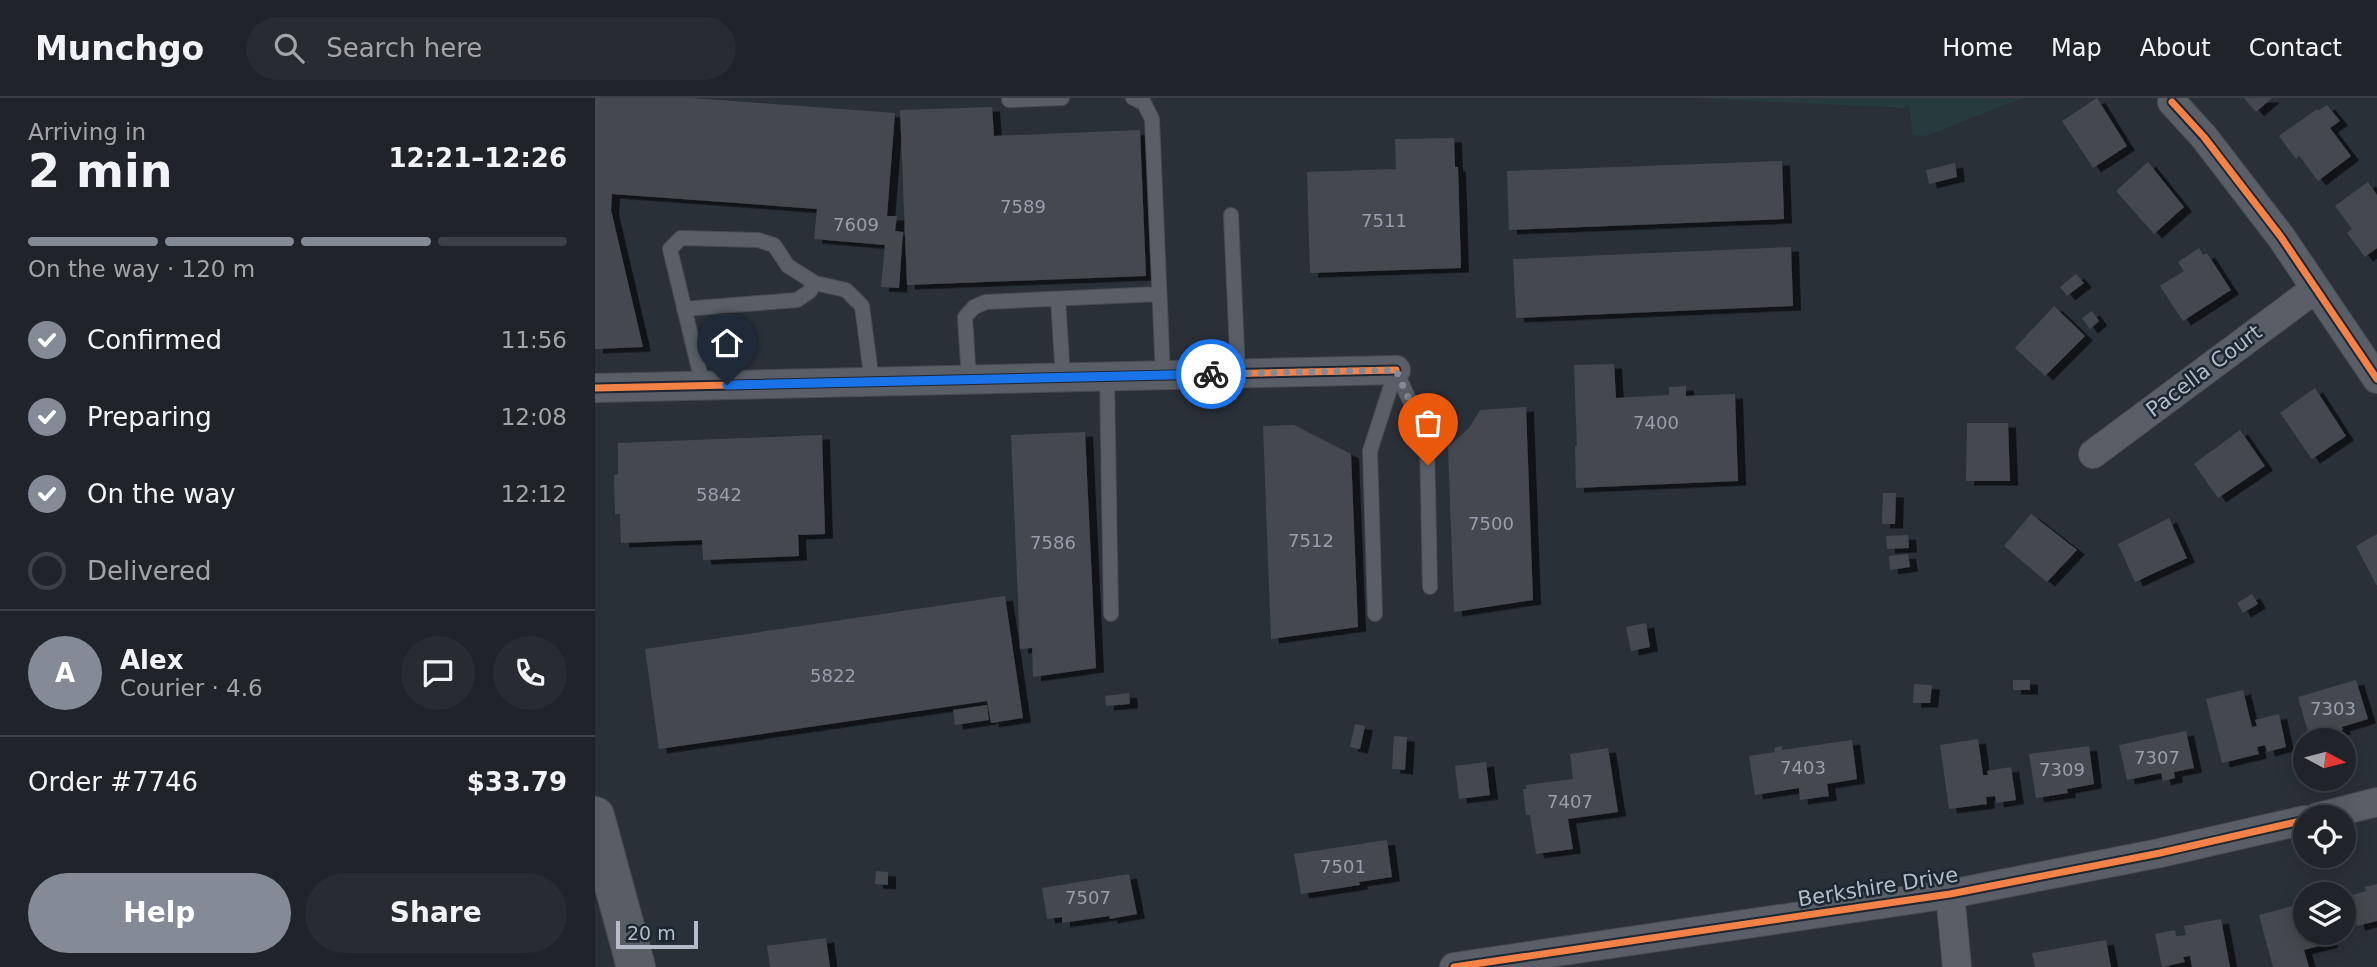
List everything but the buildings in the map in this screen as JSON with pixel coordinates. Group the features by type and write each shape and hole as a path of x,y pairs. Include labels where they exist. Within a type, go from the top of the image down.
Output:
{"main road":[{"path":"597,830 636,967"}],"street":[{"path":"2172,102 2231,170 2281,237 2377,379"},
{"name":"Pacella Court","path":"2093,454 2315,289"},
{"path":"595,388 1396,370"},
{"path":"2356,807 2377,802"},
{"name":"Berkshire Drive","path":"1454,967 1950,894 2160,853 2293,823"},
{"path":"1950,894 1957,967"}],"lane":[{"path":"1009,100 1062,98"},
{"path":"1133,98 1144,103 1152,118 1163,376"},
{"path":"1231,215 1238,374"},
{"path":"703,386 670,249 681,238 758,240 774,245 788,266 815,283 846,289 862,306 872,382"},
{"path":"684,309 797,300 810,292 815,283"},
{"path":"969,380 965,317 974,307 986,302 1160,294"},
{"path":"1058,299 1063,378"},
{"path":"1396,370 1427,440 1430,587"},
{"path":"1375,614 1370,451 1396,370"},
{"path":"1107,377 1111,614"}],"green space":[{"path":"1692,98 2022,98 1927,136 1913,135 1909,106 1905,108"}],"cycle path":[{"path":"2172,102 2204,137 2281,237 2377,379"},
{"path":"595,388 1396,370"},
{"path":"1454,967 1950,894 2160,853 2293,823"}],"way so far":[{"path":"1211,374 1396,370 1427,440 1428,465"}],"route":[{"path":"727,385 1211,374"}]}
